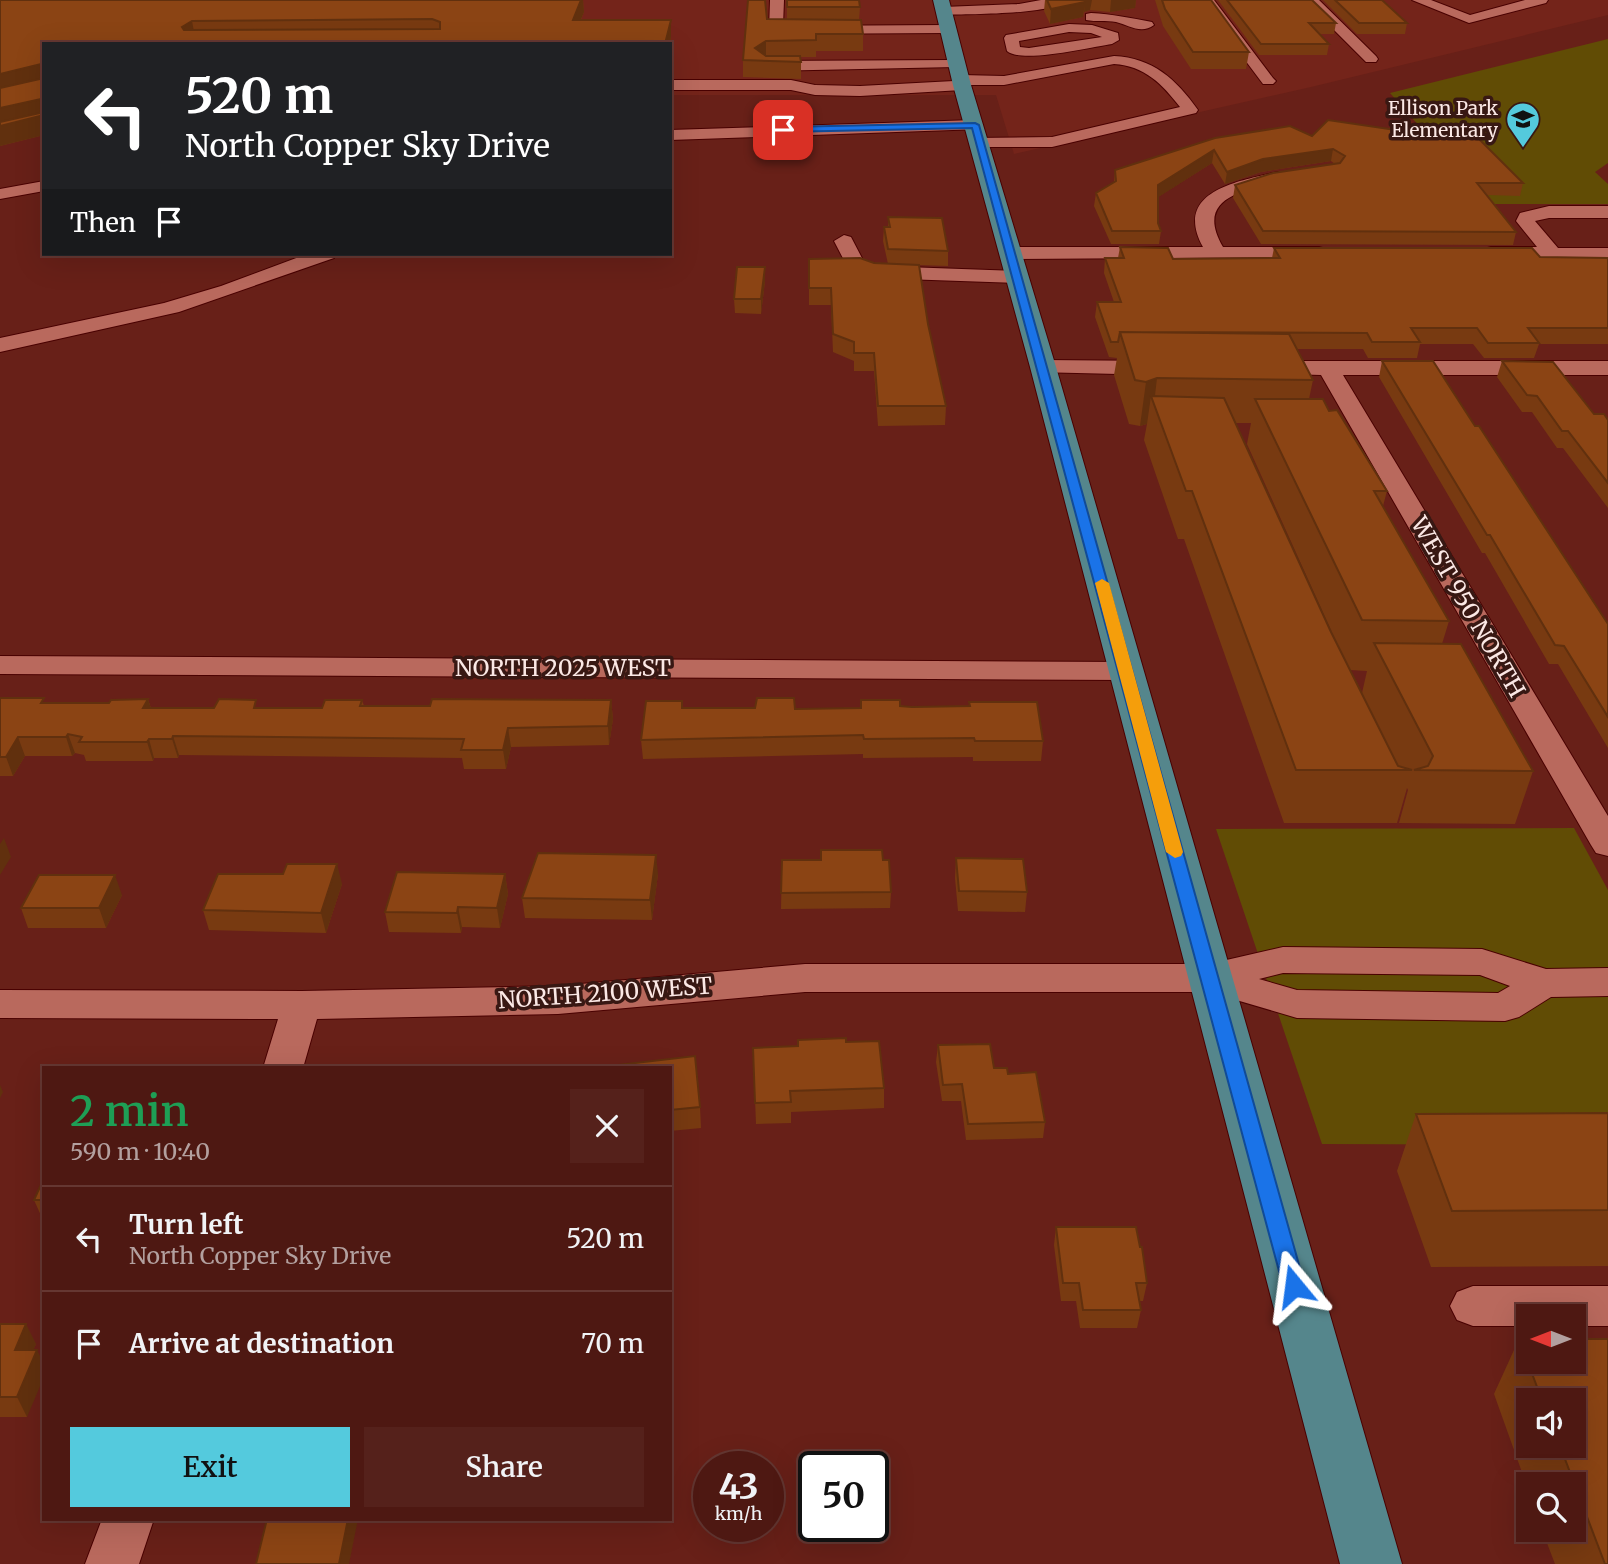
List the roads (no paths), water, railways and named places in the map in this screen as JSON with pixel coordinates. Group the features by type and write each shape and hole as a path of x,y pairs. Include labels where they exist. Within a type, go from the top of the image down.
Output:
{"main road":[{"path":"952,45 1043,367 1371,1564"}],"street":[{"path":"672,135 977,134 1052,142 1190,110 1181,97 1144,65 1126,61 1104,61 1007,81 952,45 776,30 777,0"},
{"path":"1207,0 1268,81"},
{"path":"1311,0 1371,59"},
{"path":"1419,0 1469,19 1541,0"},
{"path":"672,85 791,85 815,90 860,91 952,45 988,11 1056,1 1089,17 1118,18 1133,25 1147,25"},
{"path":"988,11 986,19 1003,32 1014,51 1029,52 1090,44 1112,40 1113,36 1092,29 1069,28 1055,31 1003,32"},
{"path":"1055,31 1090,44"},
{"path":"753,66 952,45"},
{"path":"1216,253 1204,227 1205,212 1210,203 1239,186 1298,174"},
{"path":"0,194 42,186"},
{"path":"1553,254 1525,222 1527,217 1549,212 1608,212"},
{"path":"844,241 855,264 874,272 1216,253 1342,253"},
{"path":"1467,253 1608,254"},
{"path":"0,345 191,302 242,287 296,263 320,256"},
{"path":"1043,367 1181,368"},
{"path":"1234,368 1606,370"},
{"name":"WEST 950 NORTH","path":"1328,368 1357,434 1499,684 1608,845"},
{"name":"NORTH 2025 WEST","path":"0,665 1126,671"},
{"name":"NORTH 2100 WEST","path":"0,1004 302,1005 558,1000 805,978 1209,978 1297,1004 1505,1007 1544,983 1608,982"},
{"path":"284,1066 302,1005"},
{"path":"1473,1306 1608,1306"},
{"path":"112,1564 127,1521"}],"place":[{"name":"Ellison Park Elementary","path":"1523,149"}]}
